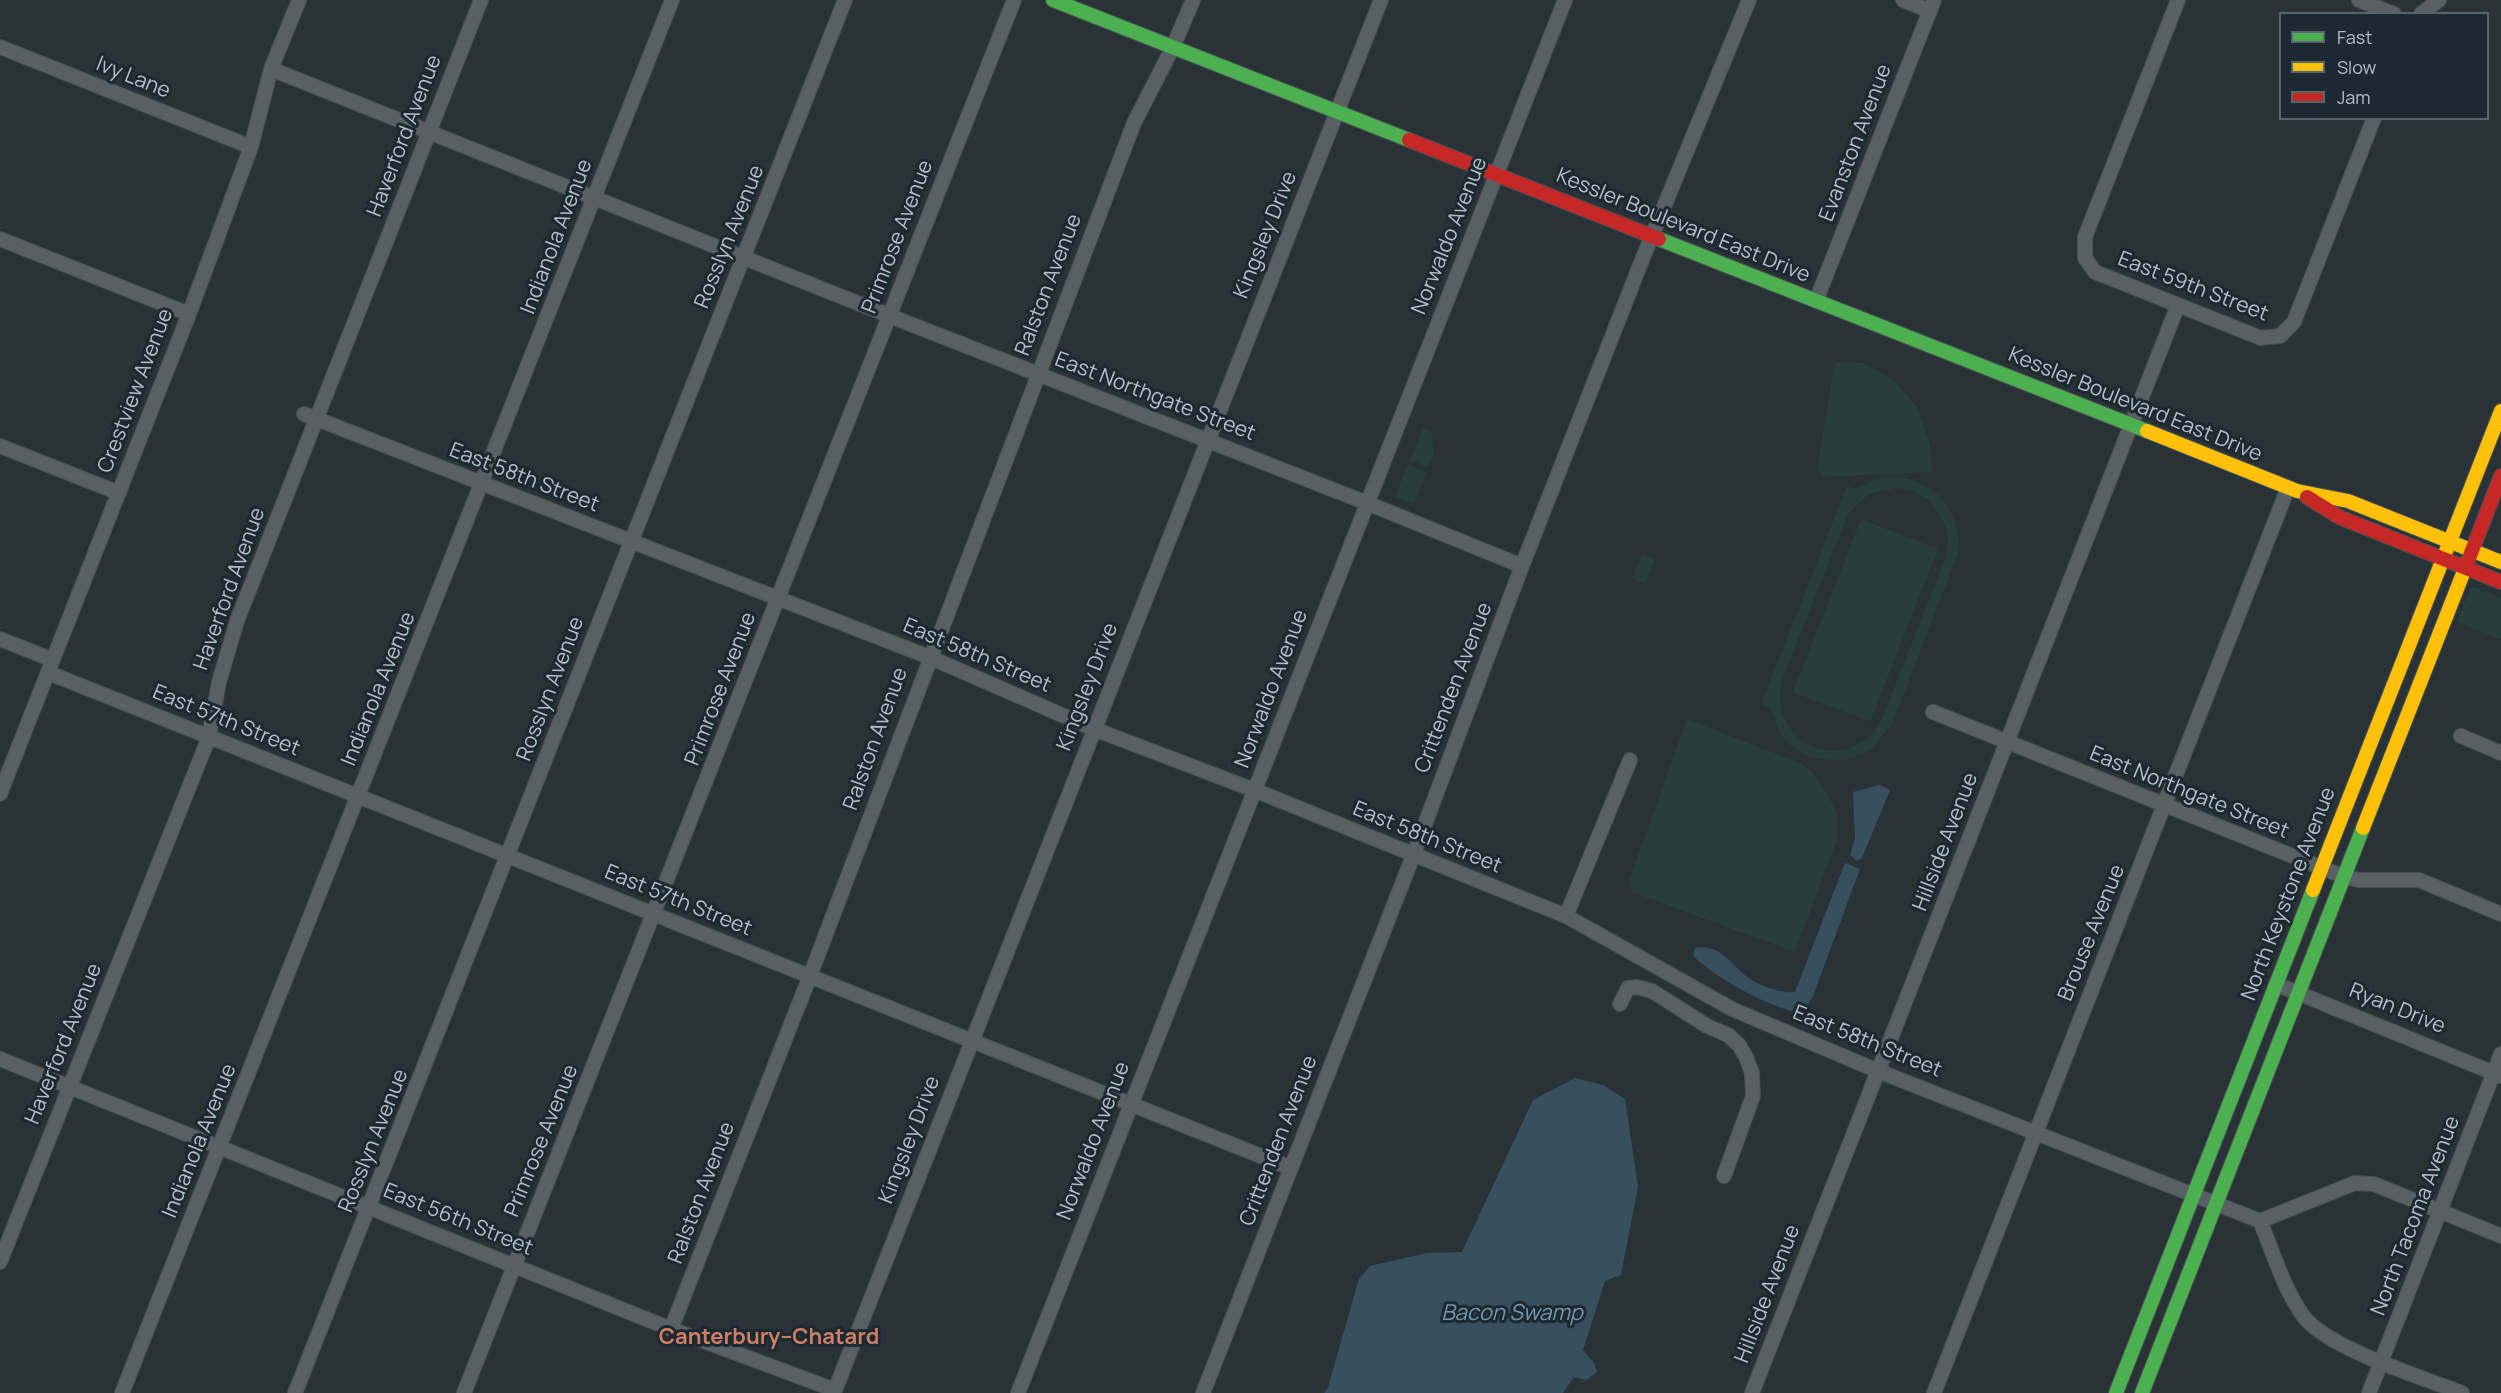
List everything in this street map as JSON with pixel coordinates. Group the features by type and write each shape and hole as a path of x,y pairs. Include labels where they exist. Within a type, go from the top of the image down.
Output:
{"main road":[{"name":"Kessler Boulevard East Drive","path":"1053,0 2293,489 2348,501 2501,562"},
{"name":"North Keystone Avenue","path":"2116,1393 2501,411"},
{"path":"2142,1393 2501,476"},
{"name":"Kessler Boulevard East Drive","path":"2293,489 2339,517 2501,582"}],"street":[{"name":"Crestview Avenue","path":"0,794 189,314 251,147 271,69 299,0"},
{"name":"Haverford Avenue","path":"0,1262 209,737 216,692 231,636 310,416 481,0"},
{"name":"Indianola Avenue","path":"122,1393 672,0"},
{"name":"Rosslyn Avenue","path":"296,1393 631,542 746,257 845,0"},
{"name":"Primrose Avenue","path":"464,1393 1014,0"},
{"name":"Ralston Avenue","path":"671,1329 810,976 929,657 1134,123 1173,47 1193,0"},
{"name":"Kingsley Drive","path":"835,1390 1381,0"},
{"name":"Norwaldo Avenue","path":"1018,1393 1565,0"},
{"name":"Crittenden Avenue","path":"1203,1393 1413,856 1522,566 1749,0"},
{"path":"1903,0 1932,5"},
{"name":"East 59th Street","path":"2178,0 2085,237 2085,258 2095,272 2261,338 2278,337 2294,322 2373,120"},
{"path":"2359,0 2389,12"},
{"path":"2424,12 2439,0"},
{"name":"Evanston Avenue","path":"1816,301 1932,5"},
{"name":"Ivy Lane","path":"0,47 251,147"},
{"name":"East Northgate Street","path":"271,69 1522,566"},
{"path":"0,239 189,314"},
{"name":"Hillside Avenue","path":"1752,1393 2178,305"},
{"name":"East 58th Street","path":"310,416 929,657 1094,729 1254,790 1566,916 1732,1009 1878,1071 2260,1221"},
{"path":"0,446 119,493"},
{"name":"Brouse Avenue","path":"1934,1393 2165,806 2293,489"},
{"name":"East 57th Street","path":"0,639 51,666 209,737 1291,1168"},
{"name":"East Northgate Street","path":"1933,712 2345,877 2359,880 2419,880 2501,914"},
{"path":"2461,736 2501,753"},
{"path":"1566,916 1630,760"},
{"name":"Ryan Drive","path":"2276,984 2497,1074"},
{"path":"1620,1005 1628,988 1644,988 1656,993 1707,1026 1731,1036 1742,1049 1751,1070 1754,1085 1750,1110 1724,1176"},
{"path":"1720,1031 1732,1009"},
{"name":"North Tacoma Avenue","path":"2369,1393 2497,1074 2501,1054"},
{"name":"East 56th Street","path":"0,1059 671,1329 835,1390"},
{"path":"2462,1393 2329,1339 2306,1319 2294,1300 2260,1221 2358,1183 2374,1184 2501,1236"}],"green space":[{"path":"1835,362 1863,363 1893,380 1918,408 1930,445 1933,472 1823,477 1817,469"},
{"path":"1423,428 1432,431 1434,453 1428,467 1410,460"},
{"path":"1408,464 1426,473 1414,504 1395,497"},
{"path":"1896,477 1924,485 1935,492 1944,501 1956,524 1958,553 1893,722 1873,748 1863,754 1842,761 1809,757 1790,745 1782,736 1770,708 1761,704 1847,486 1856,489 1874,480","holes":["1895,488 1913,491 1929,500 1945,524 1948,542 1945,560 1883,716 1870,736 1852,747 1833,750 1815,747 1798,737 1786,722 1780,702 1783,678 1848,514 1869,494"]},
{"path":"1861,519 1938,549 1870,722 1793,692"},
{"path":"1642,554 1655,559 1645,583 1632,578"},
{"path":"2474,587 2501,598 2501,639 2457,622 2470,589"},
{"path":"1687,719 1802,764 1817,777 1830,799 1837,815 1837,840 1795,952 1632,892 1629,881"}],"water":[{"path":"1880,785 1890,790 1862,858 1857,861 1850,855 1855,839 1853,792"},
{"path":"1845,863 1860,869 1813,996 1804,1012 1779,1007 1746,992 1713,972 1693,955 1695,948 1711,948 1724,955 1756,983 1777,990 1795,992"},
{"name":"Bacon Swamp","path":"1575,1078 1603,1085 1625,1099 1638,1187 1621,1275 1605,1281 1583,1350 1594,1363 1597,1372 1586,1380 1574,1377 1563,1393 1324,1393 1328,1387 1359,1279 1370,1266 1427,1253 1462,1252 1533,1100"}],"traffic: fast":[{"path":"1053,0 1409,140"},
{"path":"1659,239 2147,431"},
{"path":"2142,1393 2363,828"},
{"path":"2116,1393 2313,890"}],"traffic: slow":[{"path":"2313,890 2501,411"},
{"path":"2147,431 2297,491 2348,501 2501,562"},
{"path":"2363,828 2466,566"}],"traffic: jam":[{"path":"1409,140 1659,239"},
{"path":"2466,566 2501,476"},
{"path":"2307,497 2339,517 2501,582"}],"district":[{"name":"Canterbury–Chatard","path":"769,1338"}]}
